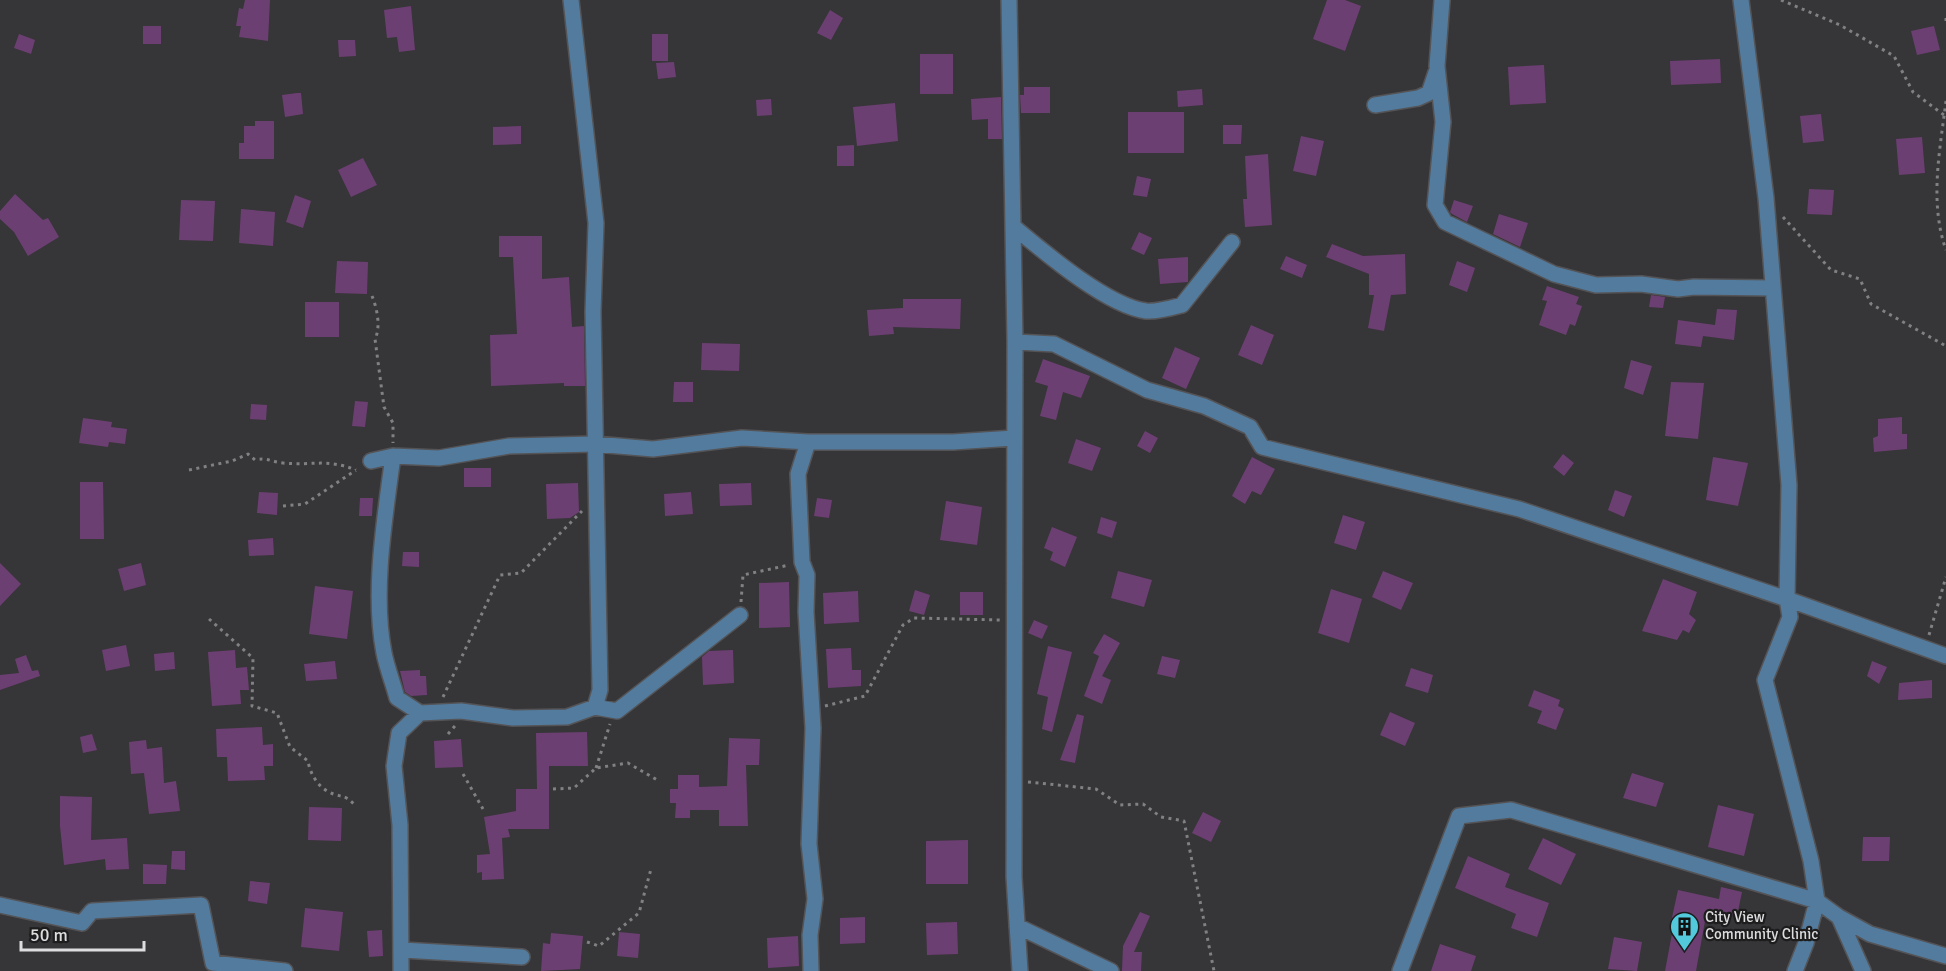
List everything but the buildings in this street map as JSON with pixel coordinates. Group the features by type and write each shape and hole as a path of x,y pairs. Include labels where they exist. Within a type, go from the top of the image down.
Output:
{"street":[{"path":"572,0 596,223 595,444 600,690 594,707"},
{"path":"1009,0 1015,342 1015,780 1017,926 1020,971"},
{"path":"1442,0 1437,66 1443,122 1435,205 1445,222 1554,274 1596,285 1641,284 1678,289 1694,286 1772,288"},
{"path":"1741,0 1766,198 1789,485 1787,599 1790,617 1765,680 1810,861 1817,901 1806,943 1795,971"},
{"path":"1375,105 1418,98 1429,93 1437,66"},
{"path":"1014,227 1046,253 1111,297 1146,311 1182,306 1233,242"},
{"path":"1015,342 1054,344 1147,390 1204,406 1250,427 1262,447 1519,509 1787,599 1946,656"},
{"path":"371,461 393,456 439,458 509,446 595,444 653,449 742,438 808,442 953,442 1014,438"},
{"path":"808,442 798,474 802,562 807,575 806,612 812,709 809,844 815,899 810,935 811,971"},
{"path":"393,456 386,509 380,615 384,654 397,698 420,713 461,711 513,718 567,717 594,707 617,711 740,615"},
{"path":"401,971 400,825 394,766 399,733 420,713"},
{"path":"1400,971 1458,816 1511,810 1817,901 1839,917 1870,934 1946,956"},
{"path":"0,905 82,924 93,911 201,905 213,963 285,971"},
{"path":"1839,917 1863,971"},
{"path":"1017,926 1111,971"},
{"path":"402,950 522,957"}],"path":[{"path":"1781,0 1840,25 1894,56 1913,92 1944,115"},
{"path":"1946,18 1946,24"},
{"path":"1946,101 1936,200 1939,229 1946,250"},
{"path":"1766,198 1831,270 1860,279 1871,304 1946,346"},
{"path":"372,296 376,308 378,334 375,339 384,407 393,423 393,456"},
{"path":"189,470 232,461 248,454 255,460 266,458 282,463 335,462 356,470"},
{"path":"283,506 305,504 371,461"},
{"path":"444,712 443,696 500,575 521,573 597,498"},
{"path":"740,615 743,575 802,562"},
{"path":"1926,648 1946,577"},
{"path":"812,709 866,696 903,624 914,618 1015,621"},
{"path":"209,620 253,658 252,706 277,713 290,747 308,761 310,774 329,792 345,795 354,804"},
{"path":"553,789 574,788 596,768 606,732 617,711"},
{"path":"596,768 628,763 659,781"},
{"path":"463,774 483,808"},
{"path":"1015,780 1096,789 1120,805 1143,804 1161,817 1184,821 1214,971"},
{"path":"587,942 599,946 639,913 651,869"}],"place":[{"name":"City View Community Clinic","path":"1684,952"}]}
